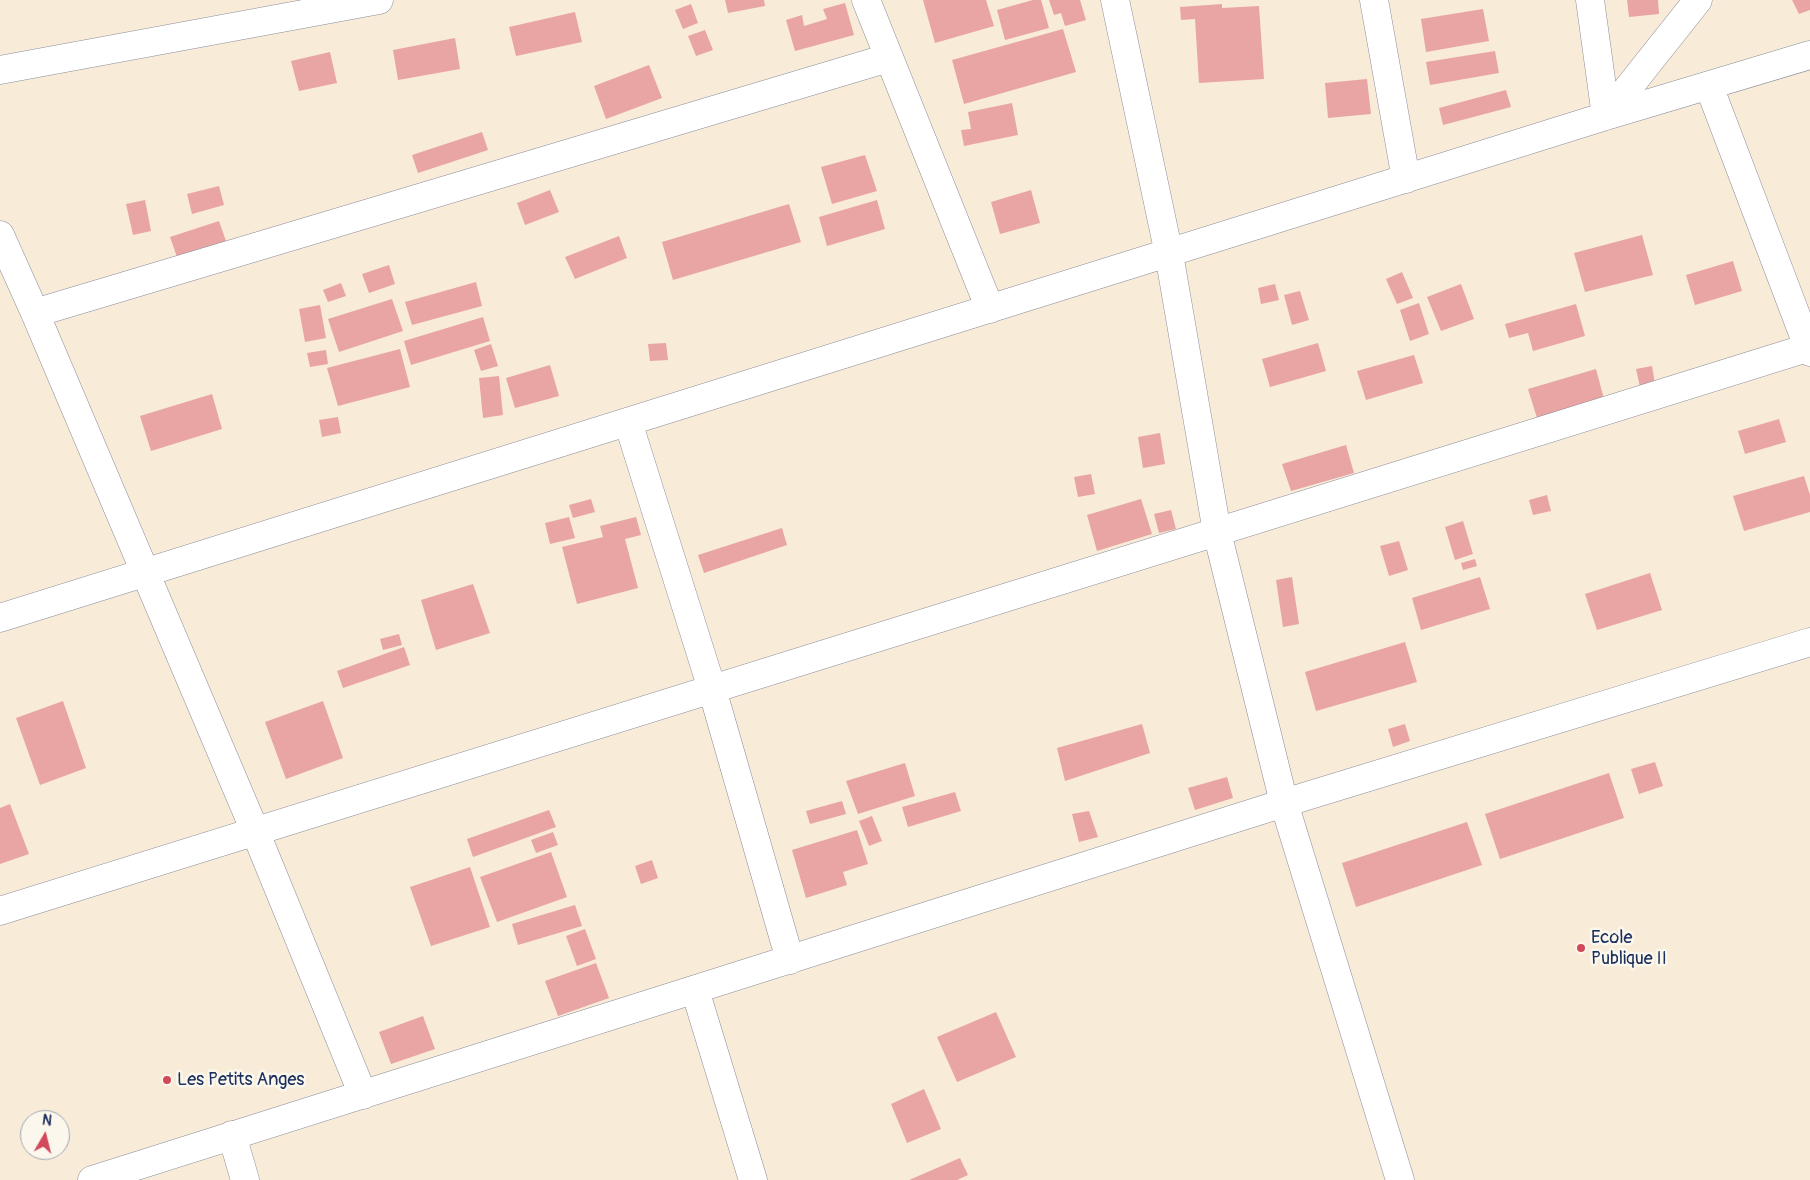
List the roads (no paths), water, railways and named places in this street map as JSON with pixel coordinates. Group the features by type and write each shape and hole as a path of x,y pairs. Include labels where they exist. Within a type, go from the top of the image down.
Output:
{"street":[{"path":"0,70 379,0"},
{"path":"866,0 990,309"},
{"path":"1115,0 1169,254 1217,532 1284,803 1400,1180"},
{"path":"1374,0 1406,179"},
{"path":"1590,0 1606,116"},
{"path":"1606,116 1698,0"},
{"path":"0,618 1606,116 1810,55"},
{"path":"35,314 888,58"},
{"path":"0,910 1810,348 1709,86"},
{"path":"0,236 255,831 363,1095"},
{"path":"628,422 712,689 790,960"},
{"path":"92,1180 1284,803 1810,642"},
{"path":"695,990 753,1180"},
{"path":"232,1135 245,1180"}],"place":[{"name":"Ecole Publique II","path":"1581,948"},
{"name":"Les Petits Anges","path":"167,1080"}]}
